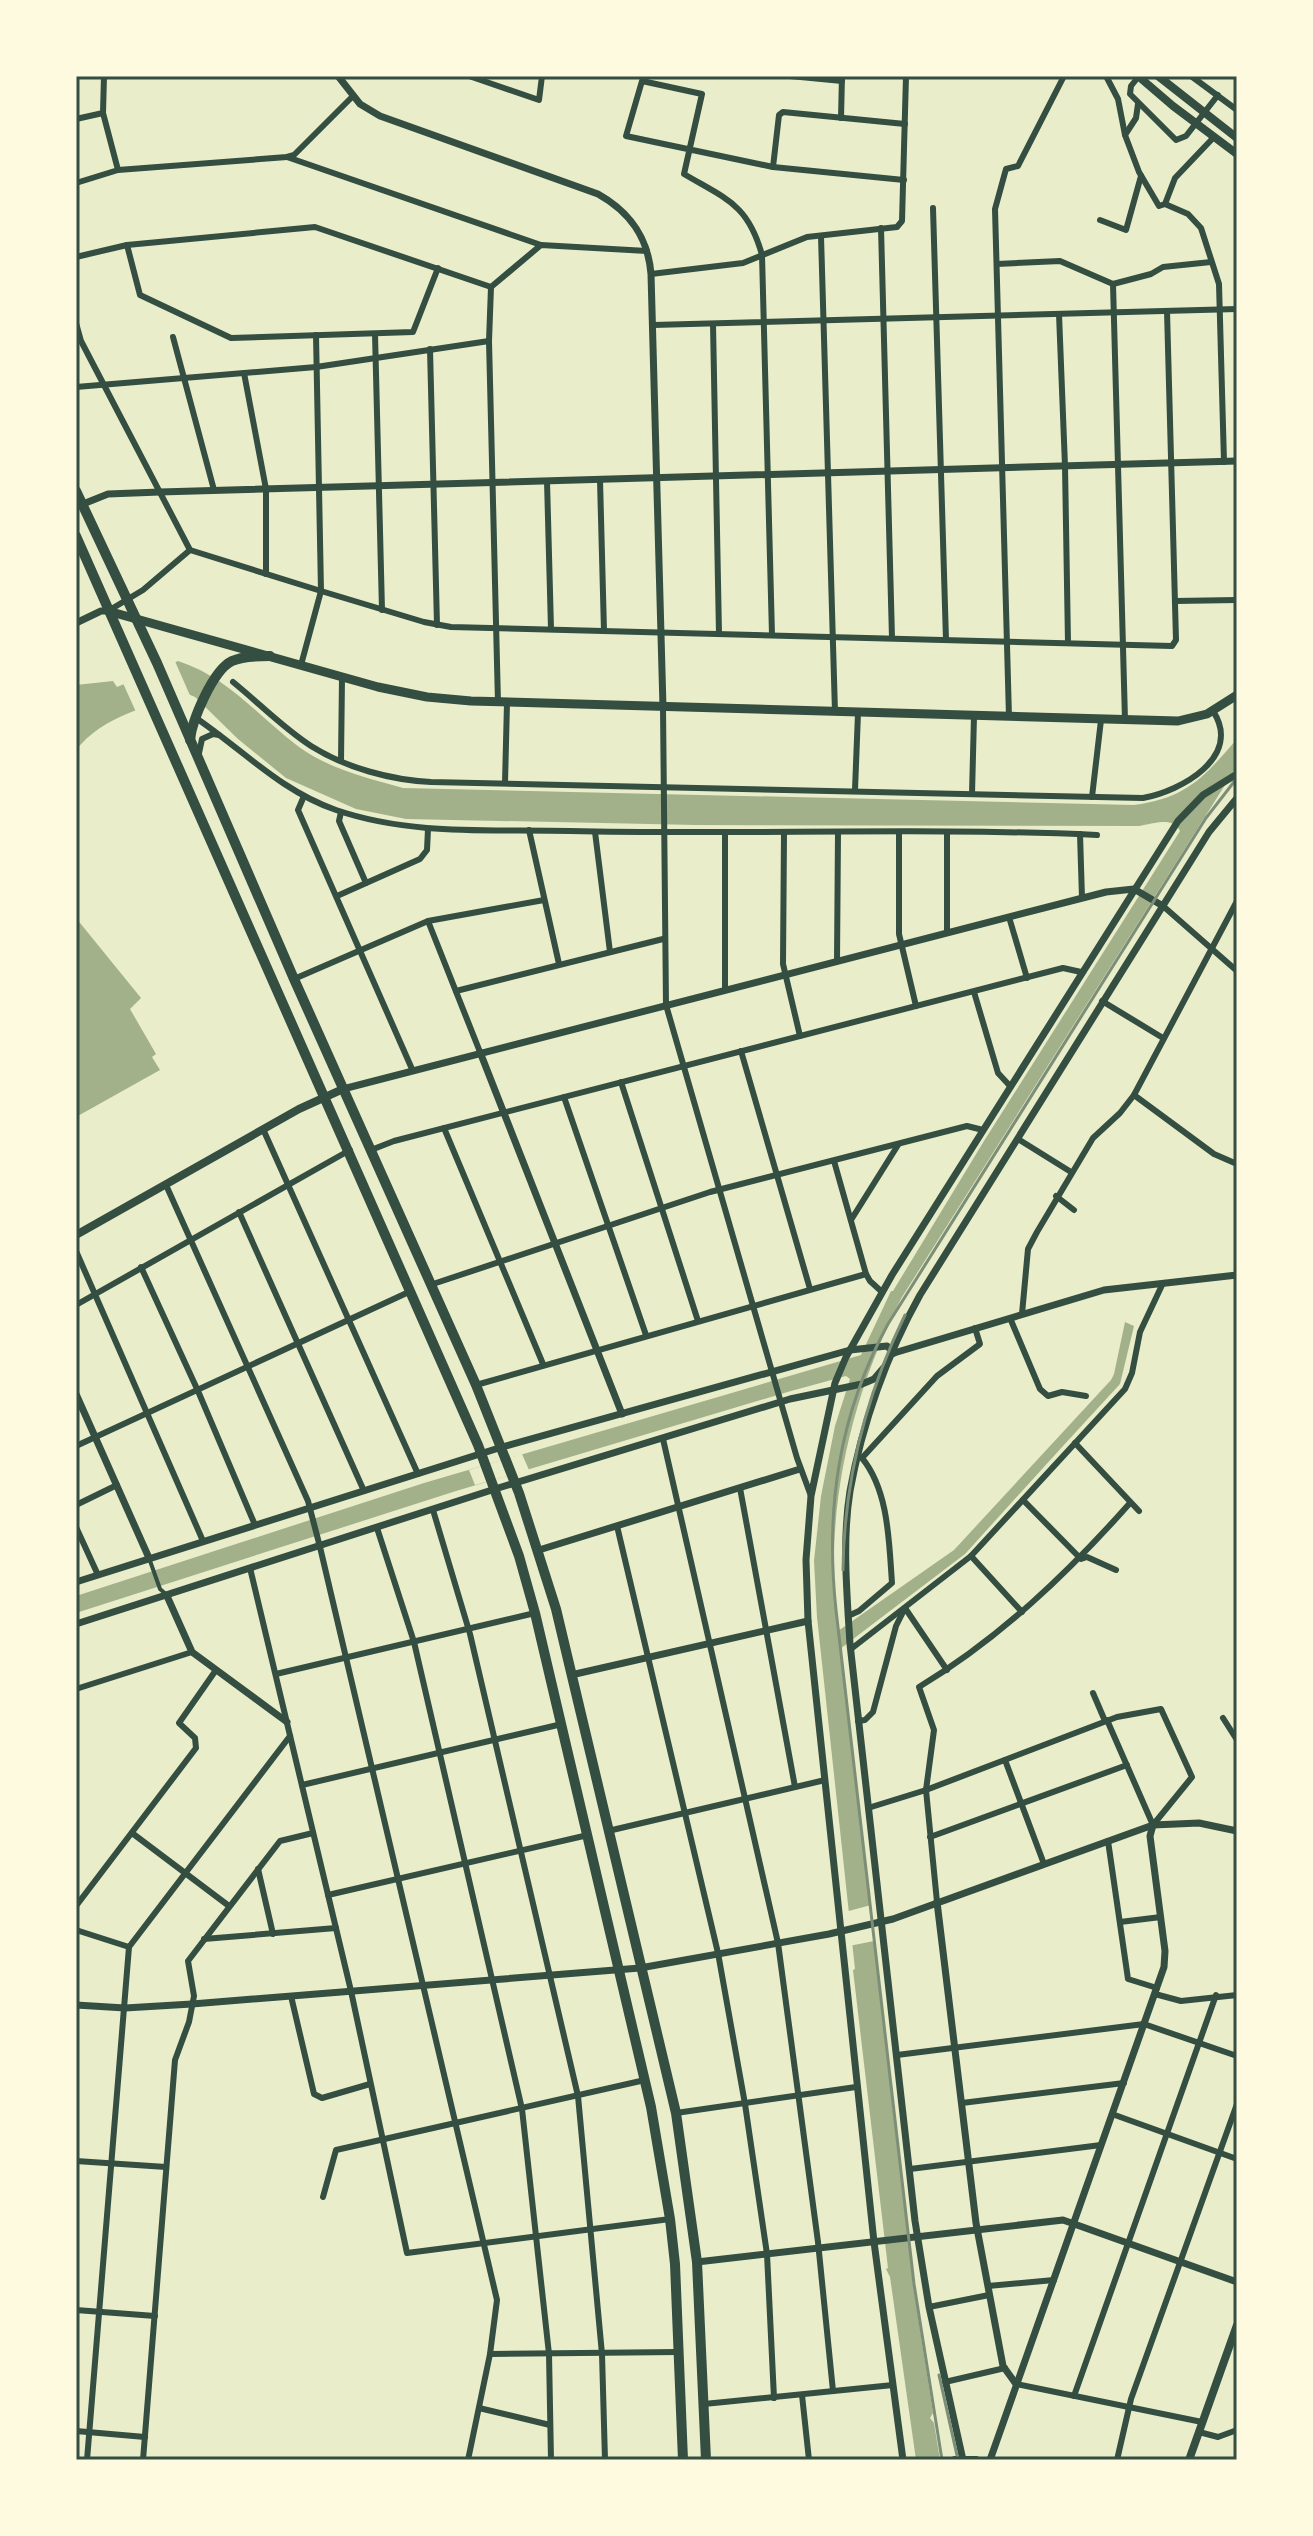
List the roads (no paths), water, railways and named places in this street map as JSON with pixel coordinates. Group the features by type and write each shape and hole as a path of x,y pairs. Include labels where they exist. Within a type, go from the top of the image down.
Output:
{"highway":[{"path":"76,491 157,663 190,744 476,1385 539,1550 676,2113 697,2262 706,2460"},
{"path":"76,539 350,1150 484,1459 519,1556 646,2080 670,2219 681,2352 683,2460"},
{"path":"190,744 197,714 218,674 231,661 270,656"}],"main road":[{"path":"1139,76 1237,154"},
{"path":"1158,76 1237,138"},
{"path":"108,611 342,677 427,697 502,703 1178,721 1213,711 1237,695"},
{"path":"76,1235 263,1129 343,1089"},
{"path":"1189,2460 1237,2325"},
{"path":"955,2460 976,2460"}],"street":[{"path":"104,76 103,113 118,170"},
{"path":"338,76 353,96 370,111 391,121 598,194 627,215 647,251 653,325 663,707 666,1005 800,1469 811,1496"},
{"path":"469,76 539,100 542,76"},
{"path":"790,76 842,78 841,118"},
{"path":"651,274 743,263 807,237 897,227 902,221 906,76"},
{"path":"1009,717 995,209 1006,169 1018,166 1064,76"},
{"path":"1106,76 1118,99 1125,135 1141,176 1159,206 1165,204 1188,214 1201,228 1219,284 1224,462"},
{"path":"1139,76 1130,90 1138,104 1179,140 1186,136 1218,95"},
{"path":"1191,76 1237,110"},
{"path":"772,635 762,255 758,238 745,213 728,199 684,174 689,150 702,94 654,80 642,81 626,136 689,150 773,167 904,180"},
{"path":"76,183 118,170 294,155 353,96"},
{"path":"1125,135 1136,118 1138,104"},
{"path":"773,167 779,115 783,112 905,124"},
{"path":"76,119 103,113"},
{"path":"1165,204 1175,178 1214,137"},
{"path":"287,157 541,245 647,251"},
{"path":"1100,220 1126,230 1141,176"},
{"path":"933,208 946,640"},
{"path":"76,257 127,245 315,227 491,287"},
{"path":"881,228 892,638"},
{"path":"821,236 835,712"},
{"path":"127,245 140,295 231,338 413,332 438,268"},
{"path":"505,783 496,628 489,341 491,287 541,245"},
{"path":"997,264 1060,261 1113,284 1151,274 1163,267 1211,262"},
{"path":"1113,284 1125,720"},
{"path":"653,325 1237,309"},
{"path":"76,323 81,341 190,550 382,610 437,625 496,628 1172,646 1176,640 1167,311"},
{"path":"1059,314 1068,643"},
{"path":"713,324 719,634"},
{"path":"375,334 382,610"},
{"path":"301,665 321,591 316,335"},
{"path":"173,337 214,490"},
{"path":"76,387 316,367 489,341"},
{"path":"430,349 437,625"},
{"path":"244,373 266,489 266,574"},
{"path":"83,504 108,494 160,492 1237,461"},
{"path":"600,480 604,631"},
{"path":"547,481 551,629"},
{"path":"76,623 127,601 190,550"},
{"path":"1175,601 1237,600"},
{"path":"341,761 342,677"},
{"path":"233,682 301,739 341,761 408,781 664,790 1151,796 1184,784 1210,764 1218,750 1221,725 1213,711"},
{"path":"855,790 858,713"},
{"path":"197,714 263,771 304,796 341,812 387,824 428,829 595,832 663,829 725,833 1097,835"},
{"path":"972,794 974,716"},
{"path":"1092,797 1101,720"},
{"path":"198,761 202,739 213,734 222,735"},
{"path":"903,2460 878,2242 856,2087 844,1930 808,1621 806,1560 811,1496 834,1386 882,1292 1166,839 1189,807 1237,774"},
{"path":"304,796 298,810 412,1069"},
{"path":"963,2460 913,2238 910,2169 850,1646 847,1526 850,1492 865,1429 905,1322 1159,904 1209,832 1237,798"},
{"path":"341,812 339,821 366,883"},
{"path":"337,896 420,859 427,850 428,829"},
{"path":"529,830 559,964"},
{"path":"595,832 610,952"},
{"path":"725,833 725,989"},
{"path":"784,833 785,974 800,1036"},
{"path":"837,961 838,833"},
{"path":"899,833 900,945 916,1006"},
{"path":"947,833 947,933"},
{"path":"1080,834 1082,898"},
{"path":"343,1089 1082,898 1136,890 1159,904 1237,971"},
{"path":"294,979 428,921 544,900"},
{"path":"1022,1314 1028,1249 1056,1196 1093,1138 1134,1095 1237,901"},
{"path":"1009,917 1027,978"},
{"path":"428,921 622,1414"},
{"path":"456,991 663,939"},
{"path":"371,1150 444,1128 1063,968 1081,972"},
{"path":"974,992 998,1073 1010,1086"},
{"path":"1102,1001 1163,1038"},
{"path":"741,1051 810,1289"},
{"path":"621,1082 698,1321"},
{"path":"1134,1095 1214,1154 1237,1164"},
{"path":"564,1097 646,1335"},
{"path":"430,1285 718,1190 967,1126 983,1130"},
{"path":"444,1128 543,1364"},
{"path":"263,1129 418,1474"},
{"path":"1018,1139 1071,1172"},
{"path":"851,1220 899,1144"},
{"path":"76,1305 350,1150"},
{"path":"834,1161 866,1274 882,1292"},
{"path":"166,1185 310,1509 320,1547 497,2300 490,2354 468,2460"},
{"path":"1056,1196 1074,1210"},
{"path":"239,1212 364,1491"},
{"path":"76,1251 203,1541"},
{"path":"141,1267 255,1525"},
{"path":"476,1385 866,1274"},
{"path":"76,1624 433,1510 494,1485 663,1439 780,1400 874,1379 894,1353 975,1328 1104,1290 1237,1275"},
{"path":"850,1646 971,1556 1129,1382 1140,1332 1163,1283"},
{"path":"76,1446 411,1291"},
{"path":"1010,1318 1040,1389 1048,1396 1062,1392 1086,1396"},
{"path":"860,1458 937,1376 980,1344 975,1328"},
{"path":"76,1582 418,1474 484,1459 502,1447 861,1348 887,1346 894,1353"},
{"path":"76,1394 160,1589 167,1596 192,1652 287,1722"},
{"path":"663,1439 778,1943 819,2249 833,2391"},
{"path":"1075,1443 1139,1511"},
{"path":"848,1619 892,1583 882,1502 873,1474 860,1458"},
{"path":"539,1550 800,1469"},
{"path":"76,1505 117,1485"},
{"path":"740,1488 795,1787"},
{"path":"1023,1500 1081,1559"},
{"path":"1130,1503 1081,1559 1022,1612 947,1670 919,1687 934,1730 926,1790 937,1902 977,2230 1005,2368 1016,2384 1129,2407 1201,2427 1218,2437 1237,2430"},
{"path":"433,1510 469,1629 578,2096 602,2354 605,2460"},
{"path":"617,1526 718,1953 767,2254 774,2398"},
{"path":"76,1527 98,1575"},
{"path":"377,1528 414,1642 522,2109 549,2354 551,2460"},
{"path":"971,1556 1022,1612"},
{"path":"1081,1559 1087,1557 1116,1570"},
{"path":"250,1568 351,1991 407,2253 670,2219"},
{"path":"905,1608 947,1670"},
{"path":"858,1721 865,1720 873,1712 896,1626 905,1608"},
{"path":"276,1674 535,1613"},
{"path":"571,1675 808,1621"},
{"path":"76,1689 192,1652"},
{"path":"76,1906 196,1748 195,1738 179,1723 216,1670"},
{"path":"1093,1693 1153,1825"},
{"path":"868,1808 926,1790 1106,1721 1161,1709 1192,1777 1153,1825 1150,1836 1165,1961 990,2460"},
{"path":"1223,1718 1237,1740"},
{"path":"302,1785 562,1724"},
{"path":"87,2460 129,1947 290,1736"},
{"path":"1005,1760 1044,1864"},
{"path":"930,1837 1127,1765"},
{"path":"608,1831 825,1780"},
{"path":"76,2005 125,2008 192,2004 640,1968 882,1922 1153,1825 1199,1823 1237,1831"},
{"path":"132,1833 229,1906"},
{"path":"143,2460 175,2060 189,2022 194,1996 188,1961 280,1841 313,1833"},
{"path":"328,1895 588,1835"},
{"path":"1108,1841 1128,1979 1181,2001 1237,1995"},
{"path":"258,1869 273,1934"},
{"path":"1120,1922 1161,1917"},
{"path":"204,1939 336,1928"},
{"path":"76,1930 129,1947"},
{"path":"1074,2396 1216,1995"},
{"path":"291,1996 314,2094 322,2098 370,2084"},
{"path":"897,2055 1144,2024 1237,2056"},
{"path":"323,2197 336,2150 646,2080"},
{"path":"962,2103 1124,2083"},
{"path":"676,2113 856,2087"},
{"path":"1117,2460 1129,2407 1237,2104"},
{"path":"1112,2114 1237,2159"},
{"path":"910,2169 1101,2145"},
{"path":"76,2161 166,2167"},
{"path":"697,2262 1055,2221 1074,2223 1237,2282"},
{"path":"988,2286 1054,2280"},
{"path":"929,2307 989,2295"},
{"path":"76,2310 155,2316"},
{"path":"490,2354 681,2352"},
{"path":"945,2382 1005,2368"},
{"path":"704,2404 893,2385"},
{"path":"802,2395 809,2460"},
{"path":"479,2408 550,2425"},
{"path":"76,2431 145,2437"}],"railway":[{"path":"942,2460 914,2284 836,1610 833,1535 840,1462 858,1392 888,1324 1206,818 1237,778"},
{"path":"843,1570 848,1504 860,1439 879,1376 905,1315"},
{"path":"939,2375 958,2460"}]}
